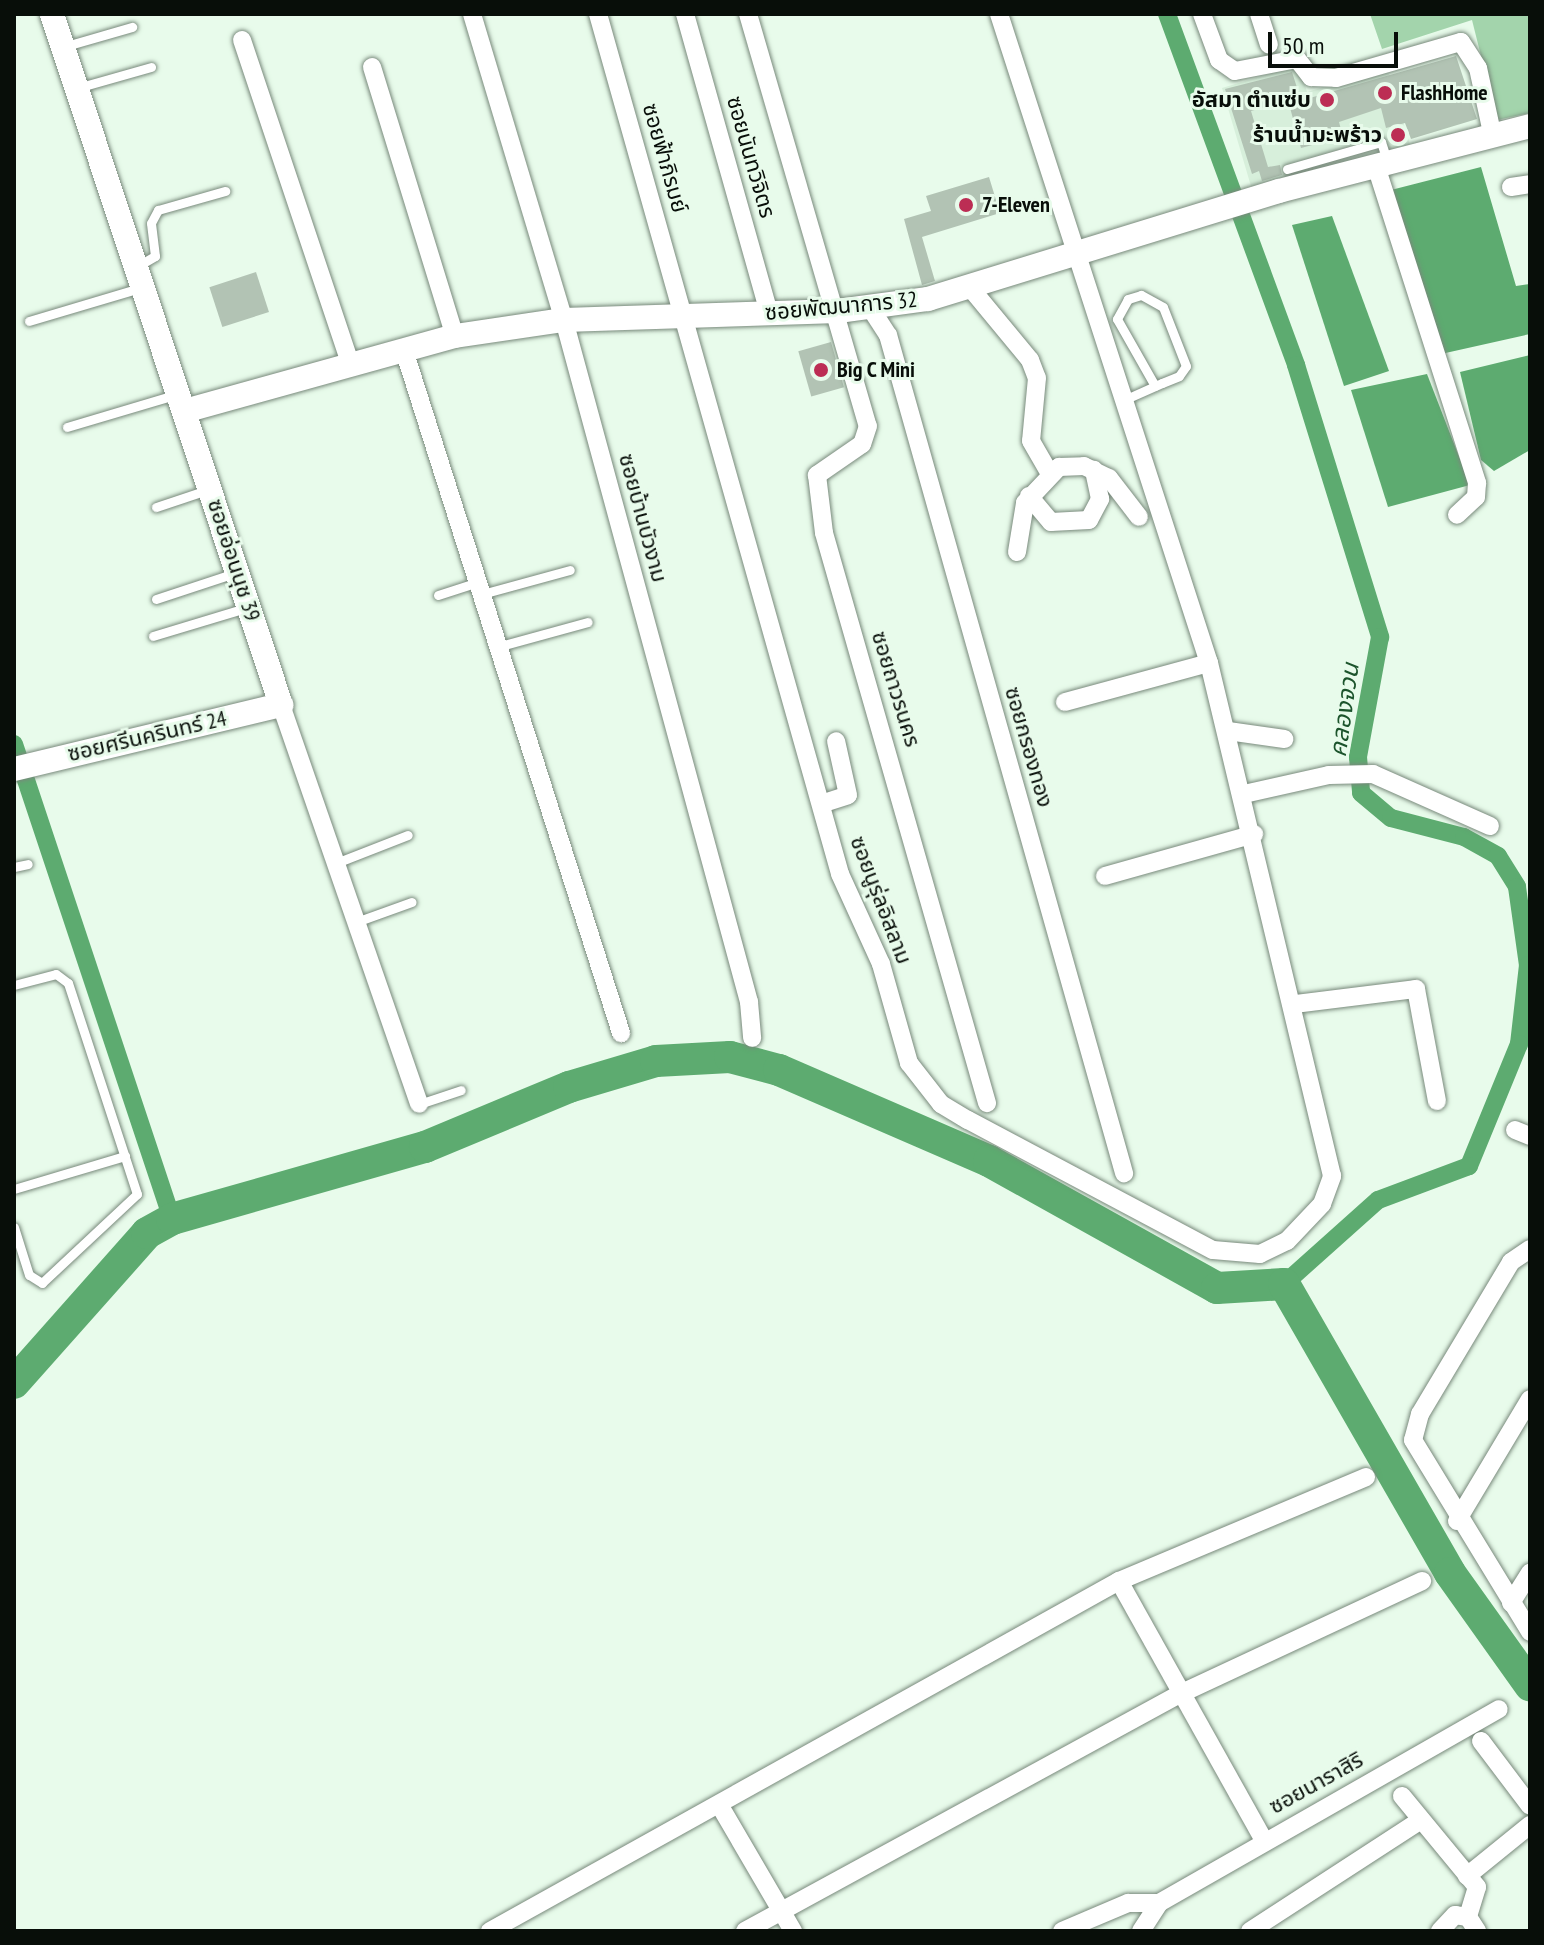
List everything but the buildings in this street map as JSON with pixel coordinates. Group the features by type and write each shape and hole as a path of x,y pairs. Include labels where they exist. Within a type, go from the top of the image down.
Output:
{"street":[{"name":"ซอยอ่อนนุช 39","path":"52,14 184,402 281,705 419,1104"},
{"name":"ซอยบ้านบัวงาม","path":"472,14 564,320 745,988 752,1038"},
{"name":"ซอยฟ้าภิรมย์","path":"598,14 687,314"},
{"name":"ซอยนันทวิจิตร","path":"685,14 769,313"},
{"path":"748,14 838,311"},
{"path":"999,14 1079,253 1209,663 1295,1004 1416,989 1437,1101"},
{"path":"1202,14 1219,60 1235,71 1297,59 1311,77 1336,78 1461,42 1478,68 1492,133"},
{"path":"1259,14 1269,44"},
{"path":"242,40 350,363"},
{"path":"372,67 455,336"},
{"name":"ซอยพัฒนาการ 32","path":"184,402 455,336 564,320 838,311 899,304 1079,253 1215,210 1283,180 1382,164 1492,133 1530,126"},
{"path":"1382,164 1477,483 1476,497 1457,515"},
{"path":"968,285 1030,360 1037,378 1031,441 1048,471"},
{"path":"888,335 899,304"},
{"name":"ซอยกรองทอง","path":"869,306 888,335 1124,1173"},
{"name":"ซอยถาวรนคร","path":"838,311 867,437 825,466 816,492 987,1103"},
{"name":"ซอยนูรุ่ลอิสลาม","path":"687,314 821,804 909,1063 941,1104 1213,1250 1260,1254 1287,1241 1330,1192 1295,1004"},
{"path":"404,350 494,648 621,1033"},
{"path":"1048,471 1094,470 1121,490 1139,517"},
{"path":"1029,496 1051,522 1089,520 1100,499 1094,470"},
{"path":"1017,552 1029,496 1048,471"},
{"path":"1065,702 1209,663"},
{"name":"ซอยศรีนครินทร์ 24","path":"16,768 281,705"},
{"path":"1228,731 1284,739"},
{"path":"821,804 848,795 836,741"},
{"path":"1244,794 1348,774 1373,774 1490,826"},
{"path":"1105,876 1254,834"},
{"path":"1526,1251 1414,1430 1415,1448 1457,1521 1530,1632"},
{"path":"1457,1521 1530,1399"},
{"path":"490,1931 720,1806 1119,1581 1366,1477"},
{"path":"1511,1603 1530,1573"},
{"path":"1119,1581 1264,1840"},
{"path":"745,1931 1182,1693 1422,1581"},
{"name":"ซอยนาราสิริ","path":"1141,1931 1159,1903 1264,1840 1499,1709"},
{"path":"1481,1741 1530,1806"},
{"path":"1402,1796 1478,1893 1472,1924 1438,1928"},
{"path":"720,1806 793,1931"},
{"path":"1250,1931 1421,1820"},
{"path":"1467,1876 1530,1825"},
{"name":"ซอยนาราสิริ","path":"1062,1931 1128,1903 1159,1903"}],"lane":[{"path":"63,47 132,27"},
{"path":"77,88 151,67"},
{"path":"29,321 140,277 155,256 158,210 225,191"},
{"path":"1126,399 1155,386 1186,366 1163,307 1141,295 1128,299 1117,319 1155,386"},
{"path":"67,427 184,402"},
{"path":"156,507 211,489"},
{"path":"438,595 570,570"},
{"path":"156,599 238,572"},
{"path":"153,636 249,607"},
{"path":"494,648 588,622"},
{"path":"336,863 408,835"},
{"path":"14,867 28,864"},
{"path":"356,922 412,902"},
{"path":"14,985 56,974 68,983 137,1194 62,1268 42,1283 29,1275 18,1252 14,1227"},
{"path":"419,1104 461,1090"},
{"path":"14,1189 125,1156"}],"shaded area":[{"path":"1370,14 1530,14 1530,113 1497,120 1472,20 1382,49"},
{"path":"1299,65 1307,92 1387,68 1411,148 1253,193 1222,88"},
{"path":"1481,167 1516,286 1530,284 1530,334 1441,354 1391,190"},
{"path":"1332,216 1389,371 1344,386 1292,225"},
{"path":"1530,355 1530,450 1494,471 1481,460 1460,372"},
{"path":"1427,374 1470,485 1388,507 1351,390"}],"waterway":[{"name":"คลองจวน","path":"1167,14 1296,365 1380,637 1358,757 1361,793 1391,818 1464,837 1498,856 1517,887 1528,965 1519,1044 1469,1166 1378,1200 1284,1284"},
{"path":"14,744 172,1219"},
{"path":"14,1383 147,1233 172,1219 425,1147 569,1087 656,1061 730,1057 779,1070 989,1161 1217,1288 1284,1284 1450,1573 1530,1685"}],"place":[{"name":"FlashHome","path":"1385,93"},
{"name":"อัสมา ตำแซ่บ","path":"1327,100"},
{"name":"ร้านน้ำมะพร้าว","path":"1398,135"},
{"name":"7-Eleven","path":"966,205"},
{"name":"Big C Mini","path":"821,370"}]}
